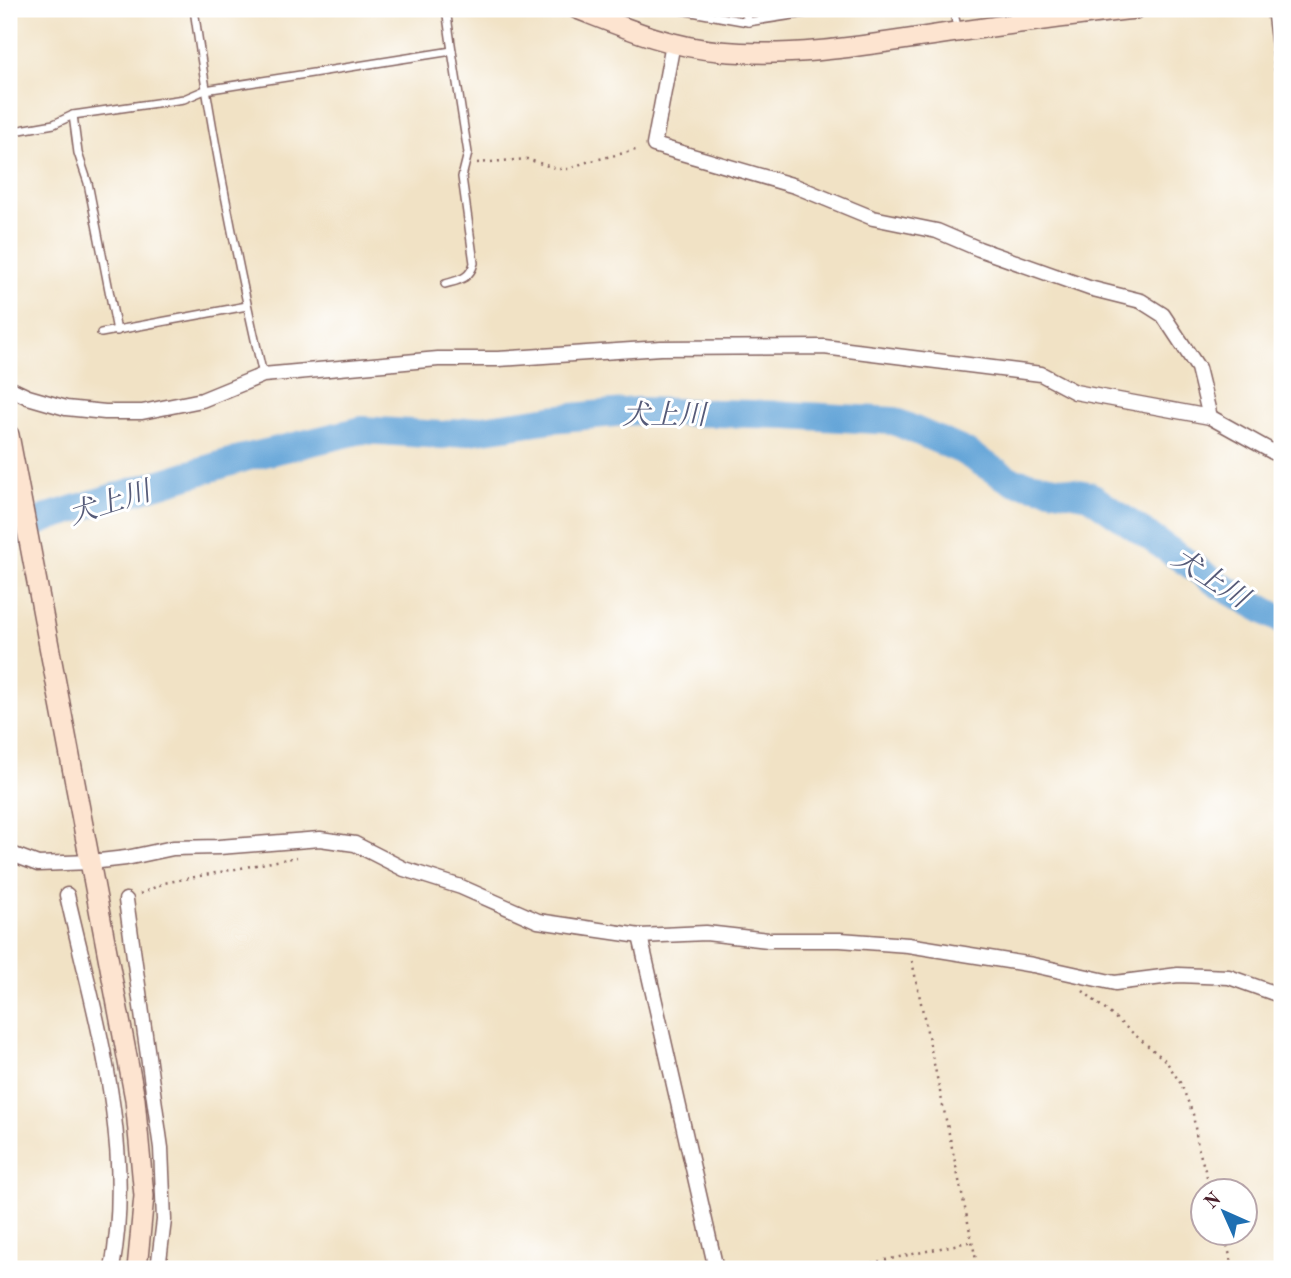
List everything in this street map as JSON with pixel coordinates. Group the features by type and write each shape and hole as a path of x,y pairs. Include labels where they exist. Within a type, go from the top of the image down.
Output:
{"street":[{"path":"577,9 673,43 717,51 792,52 880,44 1135,9"},
{"path":"1274,9 1282,70"},
{"path":"673,43 654,145 795,186 873,218 937,231 979,249 1089,288 1140,300 1163,315 1198,368 1210,417"},
{"path":"9,388 28,397 66,408 142,412 202,400 262,375 438,359 498,359 661,348 824,347 1041,374 1076,392 1210,417 1282,457"},
{"path":"9,435 135,1099 144,1196 137,1269"},
{"path":"9,853 38,864 91,862 127,858 173,848 336,840 355,844 404,869 461,887 538,921 640,936 706,933 768,940 908,944 1033,965 1115,983 1178,975 1229,977 1282,996"},
{"path":"67,895 118,1136 120,1200 112,1269"},
{"path":"127,900 161,1148 164,1220 158,1269"},
{"path":"640,936 716,1269"}],"lane":[{"path":"194,9 205,90 262,375"},
{"path":"445,285 466,278 474,263 462,177 468,153 446,9"},
{"path":"674,9 748,22 832,9"},
{"path":"745,9 748,22"},
{"path":"953,9 958,32"},
{"path":"9,132 54,124 73,115 184,99 205,90 452,51"},
{"path":"73,115 117,331"},
{"path":"101,333 247,306"}],"path":[{"path":"465,164 527,159 557,169 569,169 654,145"},
{"path":"127,900 164,883 308,855"},
{"path":"908,944 978,1269"},
{"path":"1078,987 1166,1061 1181,1084 1193,1114 1198,1147 1207,1176"},
{"path":"844,1269 973,1241"},
{"path":"1227,1246 1234,1269"}],"pier":[{"path":"15,510 24,553 17,556 9,513"}],"waterway":[{"name":"犬上川","path":"9,534 52,516 244,458 362,430 443,435 551,419 636,411 894,421 963,451 1012,481 1089,495 1221,586 1282,620"}]}
